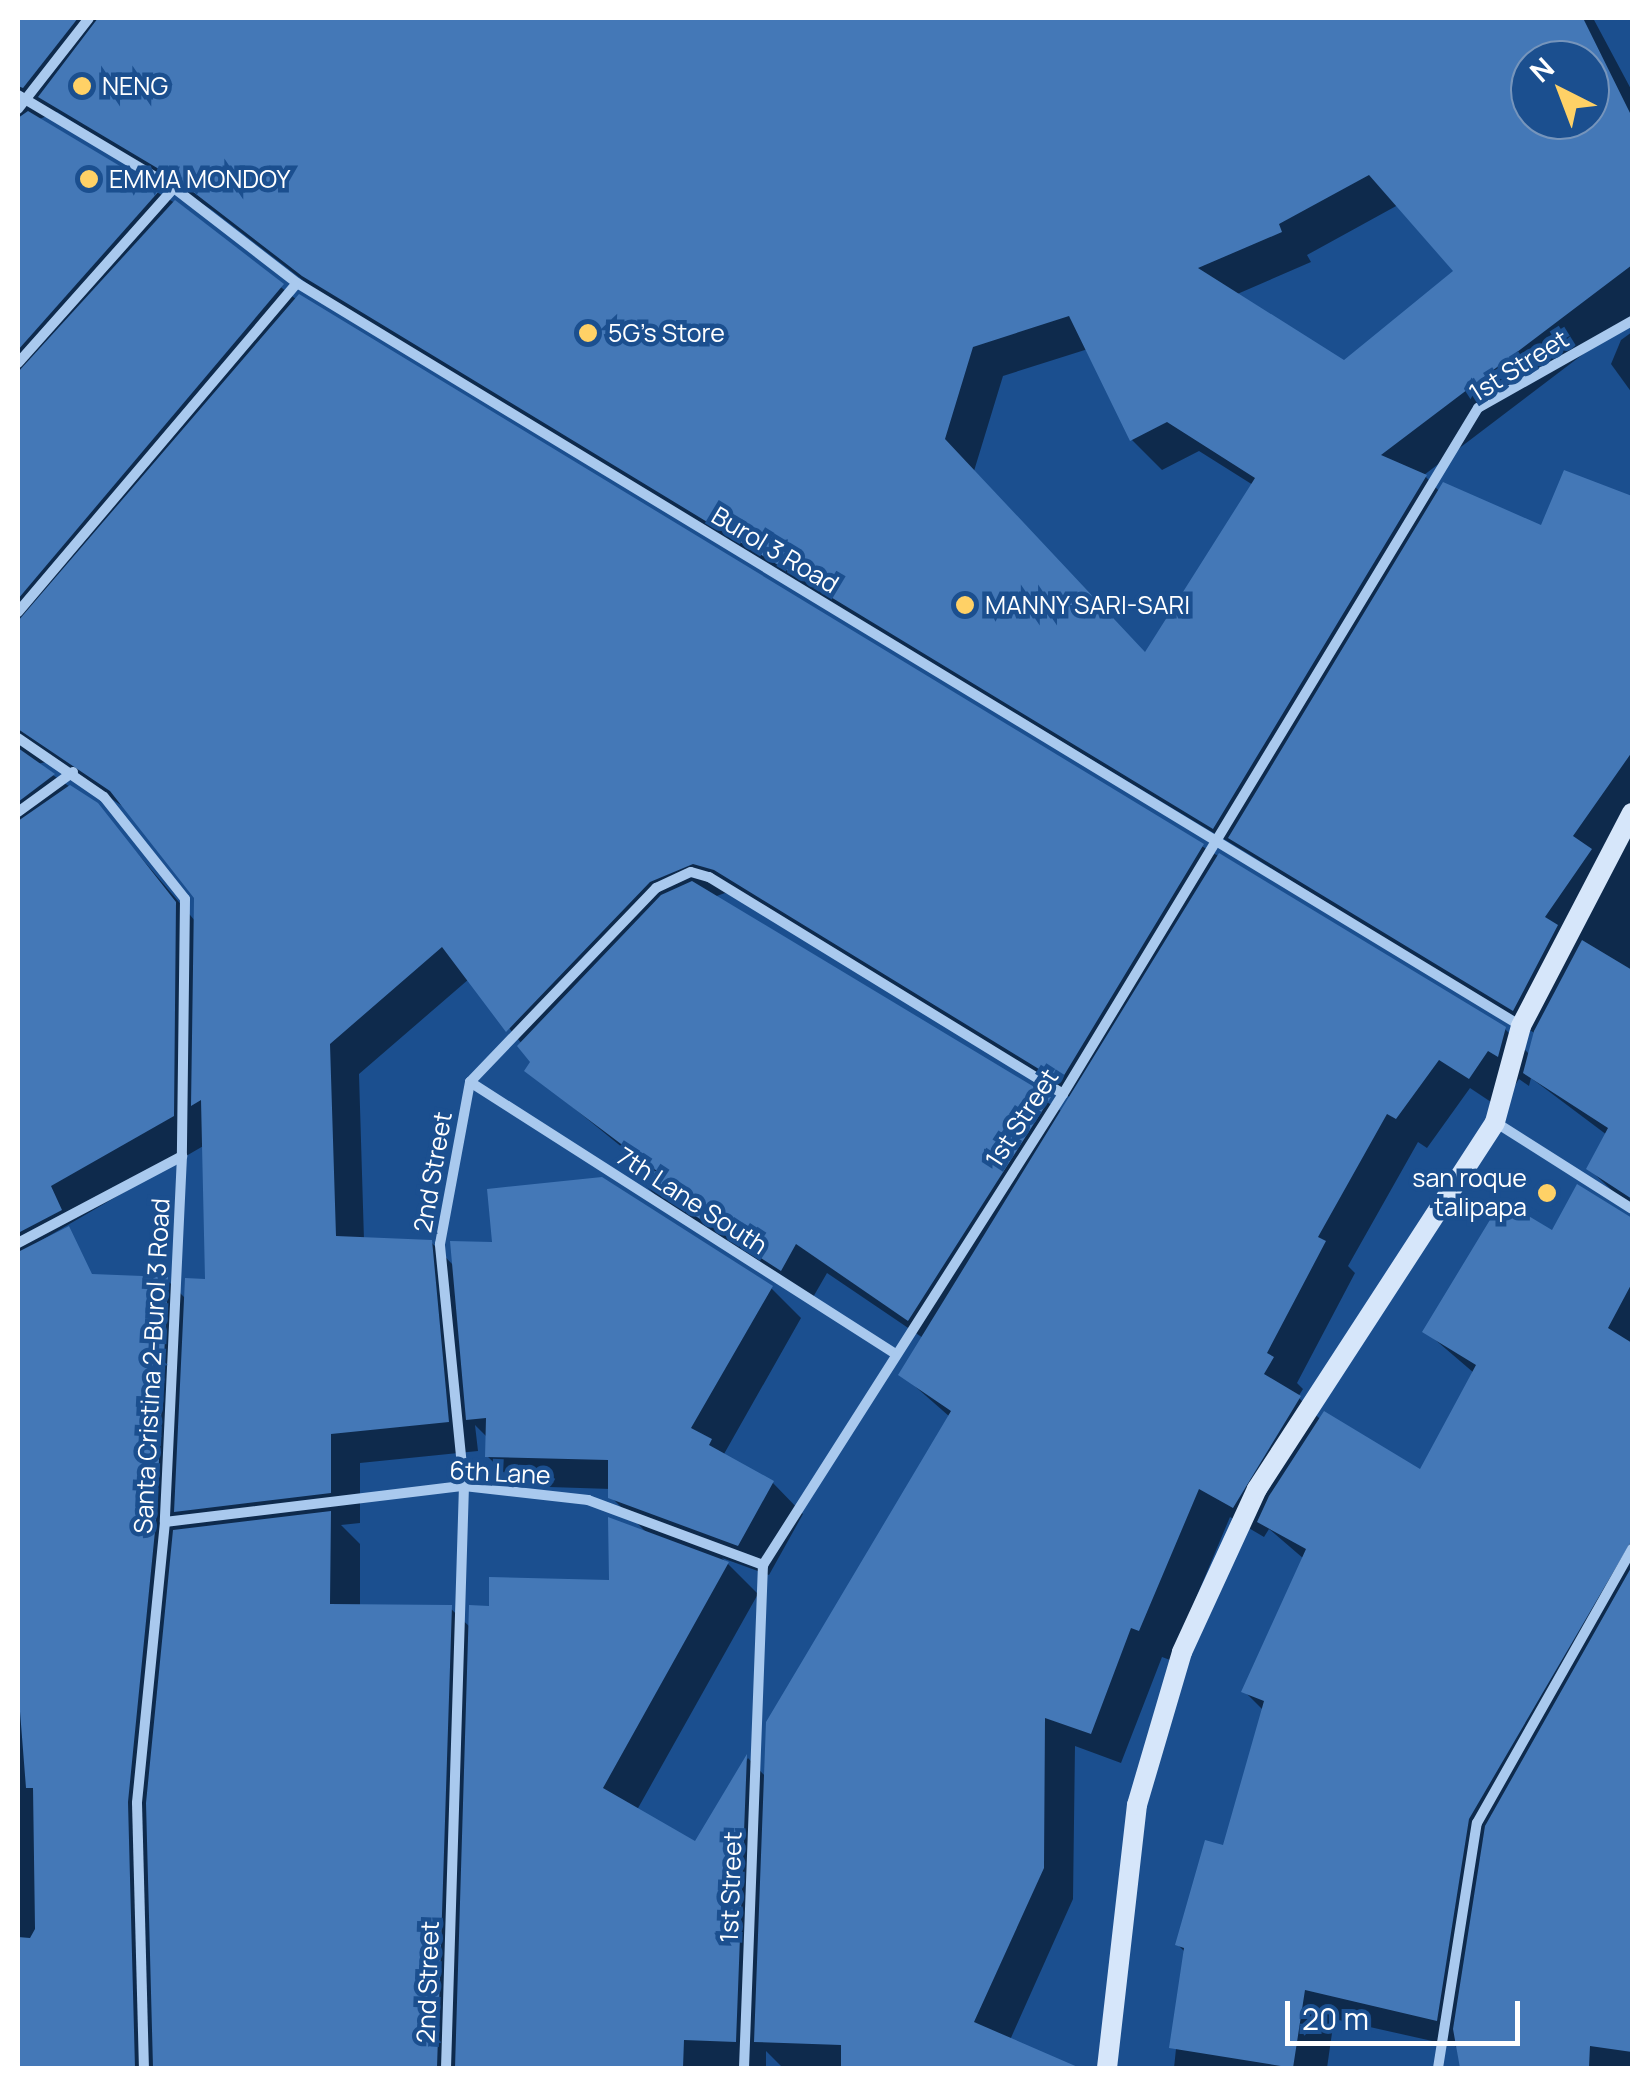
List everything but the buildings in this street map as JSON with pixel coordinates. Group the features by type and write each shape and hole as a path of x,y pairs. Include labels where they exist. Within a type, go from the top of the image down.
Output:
{"street":[{"path":"20,101 89,18"},
{"name":"Burol 3 Road","path":"20,101 174,188 297,284 1521,1026"},
{"path":"18,363 174,188"},
{"path":"18,612 297,284"},
{"name":"1st Street","path":"744,2068 763,1565 894,1353 1063,1094 1212,839 1478,408 1632,321"},
{"name":"Santa Cristina 2-Burol 3 Road","path":"18,738 73,772 104,797 185,898 182,1156 166,1522 137,1803 144,2068"},
{"path":"18,812 73,772"},
{"path":"1107,2068 1137,1805 1182,1652 1257,1489 1495,1122 1521,1026 1632,814"},
{"name":"2nd Street","path":"446,2068 464,1486 440,1244 470,1082 656,888 691,872 709,877 1063,1094"},
{"name":"7th Lane South","path":"470,1082 894,1353"},
{"path":"1495,1122 1632,1209"},
{"path":"18,1242 182,1156"},
{"name":"6th Lane","path":"166,1522 464,1486 588,1500 763,1565"},
{"path":"1438,2068 1478,1823 1632,1550"}],"place":[{"name":"NENG","path":"82,86"},
{"name":"EMMA MONDOY","path":"89,179"},
{"name":"5G's Store","path":"588,333"},
{"name":"MANNY SARI-SARI","path":"965,605"},
{"name":"san roque talipapa","path":"1547,1193"}]}
